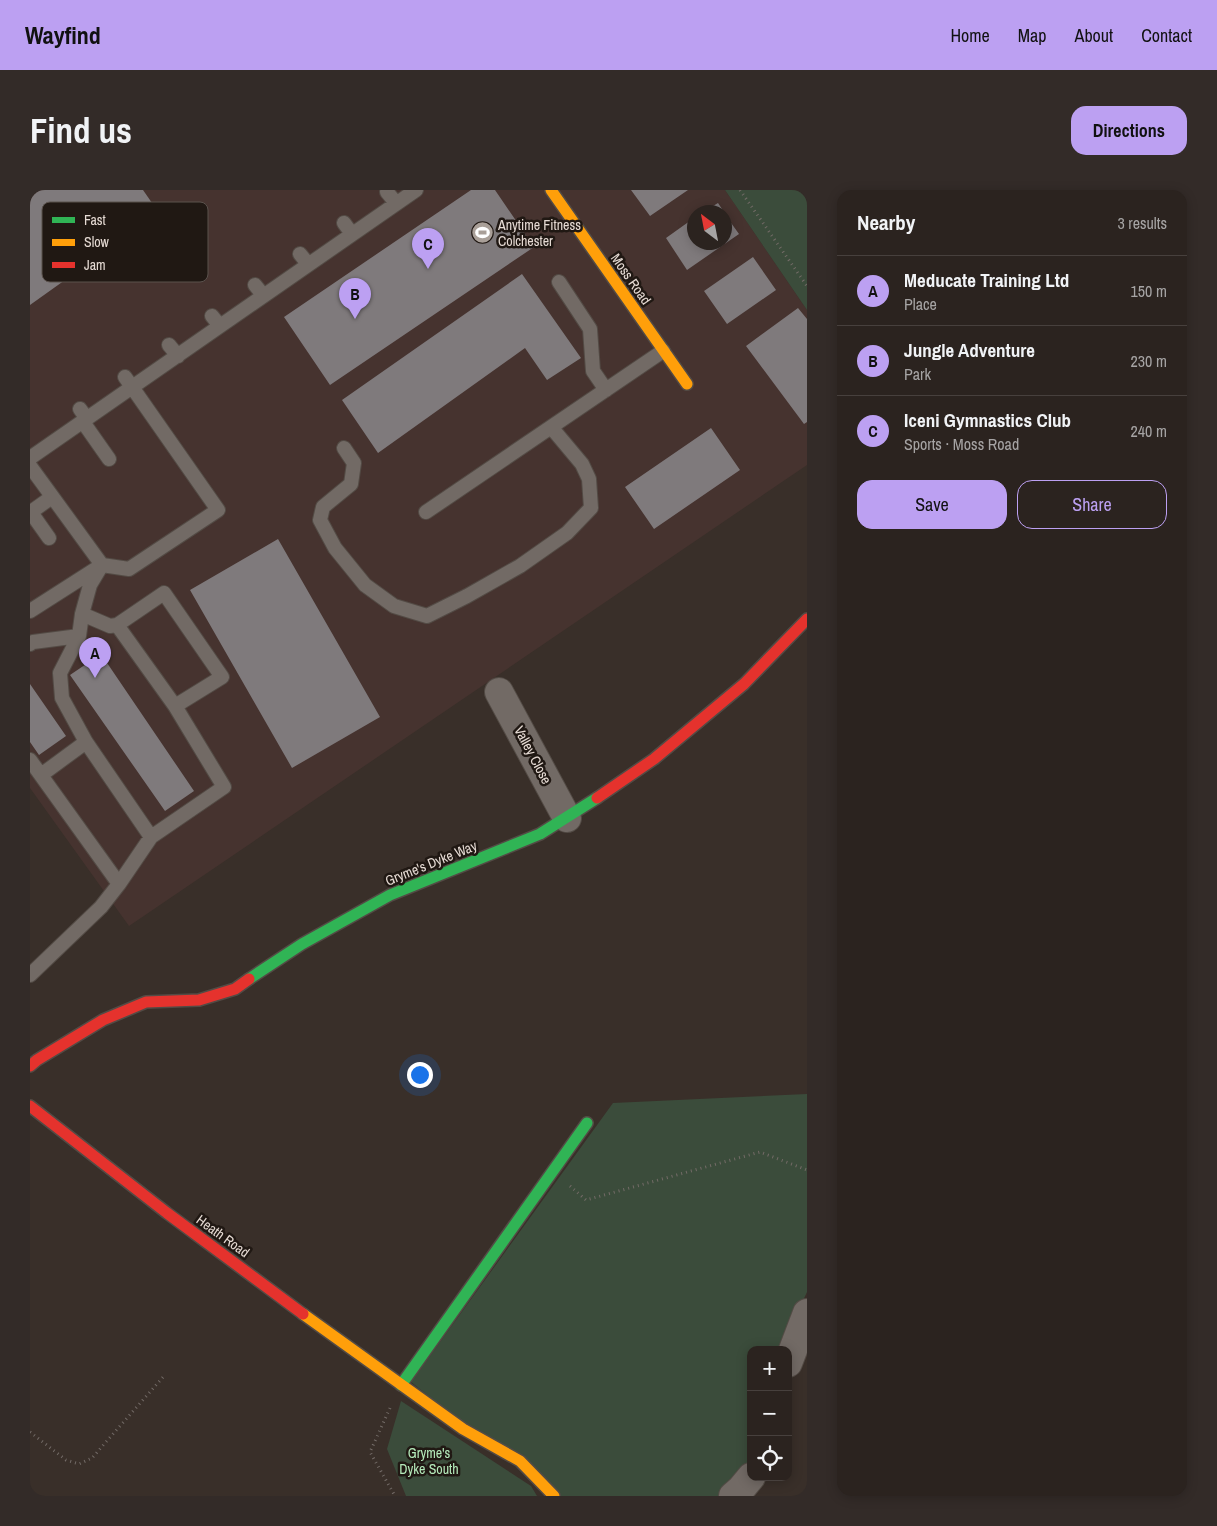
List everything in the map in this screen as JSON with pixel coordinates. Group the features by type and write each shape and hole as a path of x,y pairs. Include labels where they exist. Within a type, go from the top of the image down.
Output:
{"street":[{"name":"Moss Road","path":"551,190 687,384"},
{"name":"Gryme's Dyke Way","path":"30,1066 103,1020 146,1002 199,1000 236,989 302,944 390,895 540,834 654,759 744,684 807,619"},
{"name":"Valley Close","path":"499,692 567,818"},
{"name":"Heath Road","path":"30,1106 167,1213 333,1337 463,1429 520,1461 554,1496"},
{"path":"401,1385 588,1123"},
{"path":"792,1352 807,1313"},
{"path":"733,1496 748,1481"}],"lane":[{"path":"30,458 129,382 348,228 396,203 416,190"},
{"path":"388,192 396,203"},
{"path":"559,282 590,329 593,371 606,390"},
{"path":"426,512 663,351"},
{"path":"30,611 102,565 129,570 218,510 129,382"},
{"path":"83,417 109,459"},
{"path":"344,448 354,463 350,484 323,507 320,520 335,548 365,585 394,606 428,616 520,566 567,534 591,508 589,478 582,464 551,427"},
{"path":"30,466 102,565"},
{"path":"49,538 30,511 52,497"},
{"path":"102,565 90,585 82,614 79,636 60,672 62,698 86,742 151,837"},
{"path":"82,614 110,626 117,625 164,593 222,677 174,706"},
{"path":"30,976 100,907 119,884 151,837 224,787 174,706 117,625"},
{"path":"30,644 79,636"},
{"path":"41,775 86,742"},
{"path":"30,760 119,884"}],"path":[{"path":"740,190 807,286"},
{"path":"553,1172 586,1200 760,1152 807,1170"},
{"path":"30,1432 66,1460 79,1464 92,1458 164,1376"},
{"path":"395,1496 370,1452 401,1385"}],"shaded area":[{"path":"30,190 725,190 807,310 807,465 129,926 30,788"}],"green space":[{"path":"725,190 807,190 807,310"},
{"path":"807,1094 807,1292 786,1346 747,1346 747,1481 733,1496 554,1496 411,1382 613,1103"},
{"name":"Gryme's Dyke South","path":"401,1401 531,1486 537,1496 406,1496 387,1449"}],"building":[{"path":"30,190 143,190 151,202 42,202 42,282 62,282 30,305"},
{"path":"471,190 495,190 534,247 330,385 284,317"},
{"path":"631,190 688,190 650,216"},
{"path":"687,223 687,250 716,250 687,270 666,238"},
{"path":"732,224 739,234 732,239"},
{"path":"753,257 776,290 727,324 704,291"},
{"path":"522,274 581,358 547,380 525,348 378,453 342,400"},
{"path":"798,308 807,319 807,422 804,424 746,346"},
{"path":"711,428 740,470 654,529 625,487"},
{"path":"278,539 380,717 292,768 190,590"},
{"path":"101,654 194,791 165,811 70,675"},
{"path":"30,684 66,736 39,755 30,742"}],"traffic: fast":[{"path":"249,979 302,944 390,895 540,834 597,798"},
{"path":"401,1385 587,1123"}],"traffic: slow":[{"path":"551,190 687,384"},
{"path":"303,1314 463,1429 520,1461 554,1496"}],"traffic: jam":[{"path":"597,798 654,759 744,684 807,619"},
{"path":"30,1066 103,1020 146,1002 199,1000 235,989 249,979"},
{"path":"30,1106 167,1213 303,1314"}],"place":[{"name":"Anytime Fitness Colchester","path":"482,233"},
{"name":"Iceni Gymnastics Club","path":"428,269"},
{"name":"Jungle Adventure","path":"355,319"},
{"name":"Meducate Training Ltd","path":"95,678"}]}
